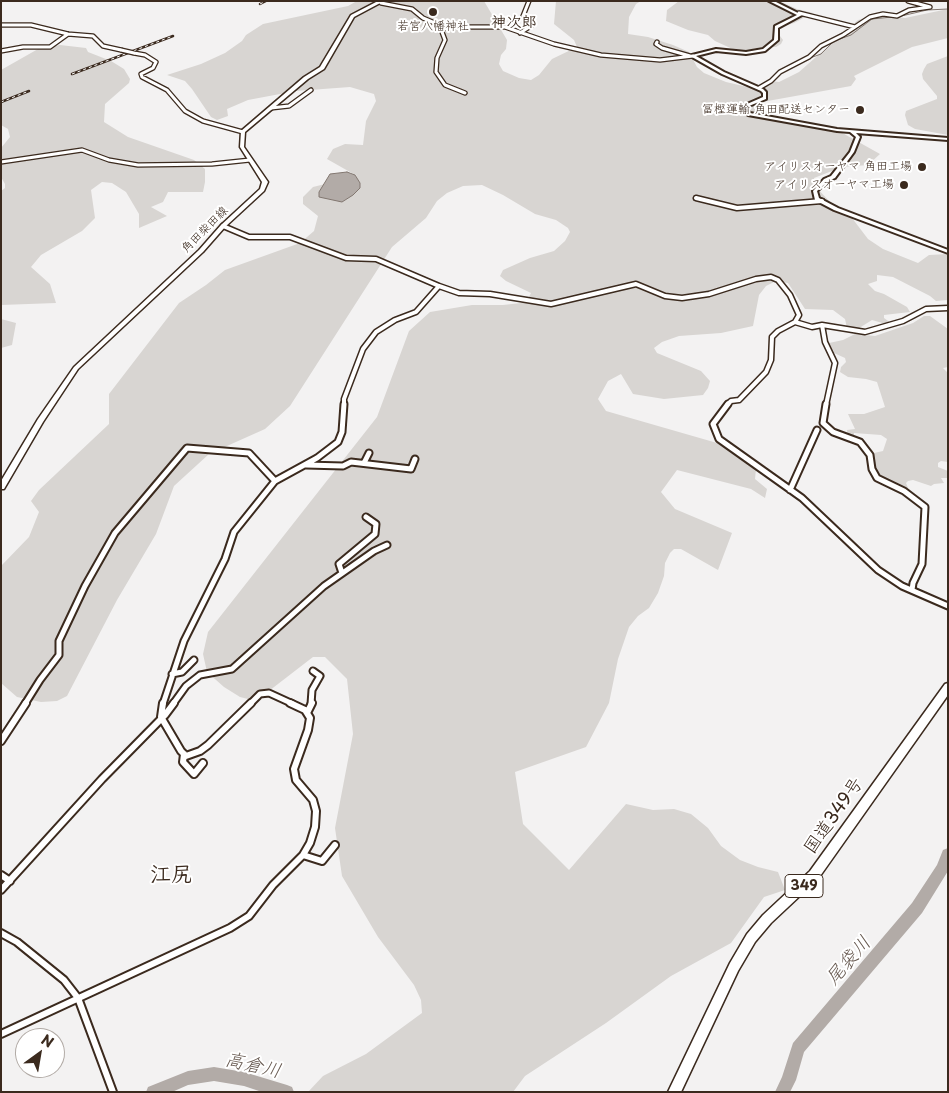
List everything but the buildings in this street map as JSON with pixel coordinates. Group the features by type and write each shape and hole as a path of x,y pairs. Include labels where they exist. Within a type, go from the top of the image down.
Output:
{"highway":[{"name":"国道349号","path":"674,1092 734,967 751,938 814,875 948,686"}],"main road":[{"path":"243,132 306,78 322,68 352,16 382,2"},
{"name":"角田柴田線","path":"1,487 40,421 76,368 201,251 223,226 262,190 265,182 242,147 243,132"}],"street":[{"path":"520,33 534,24 523,16 528,1"},
{"path":"771,1 799,13 855,27"},
{"path":"758,88 780,72 809,57 821,46 843,36 873,16 897,16 909,10 930,7 908,1"},
{"path":"382,2 409,8 427,20 445,25 505,27 587,53 620,58 666,60 721,49 742,53 760,52 776,40 776,26 798,17 799,13"},
{"path":"1,25 38,26 68,34 93,36 104,46 145,55 156,62 155,66 141,74 142,77 167,90 185,111 203,121 243,132"},
{"path":"445,25 442,28 445,40 437,58 436,72 445,85 464,94"},
{"path":"1,51 23,47 50,47 68,34"},
{"path":"656,42 662,48 693,56 723,73 763,91 765,98 748,105 744,109 749,114 852,132 948,139"},
{"path":"271,108 289,106 311,90"},
{"path":"852,132 858,137 852,152 833,177 826,180 815,191 815,196 836,209 948,252"},
{"path":"1,162 82,150 109,160 138,165 212,164 250,160"},
{"path":"696,198 737,208 822,201"},
{"path":"223,226 249,237 290,237 346,258 376,259 459,294 490,294 551,304 636,284 665,296 698,297 756,279 772,277 782,284 793,300 799,315 795,322 778,331 772,337 771,360 766,372 738,400 731,401 713,424 719,439 790,490 878,570 912,590 948,606"},
{"path":"1,1034 236,924 249,916 273,885 303,855 310,843 315,827 316,812 313,800 296,780 294,769 308,730 310,718 305,710 269,693 260,694 200,751 186,756 181,752 161,717 164,697 184,641 225,559 234,532 275,481 306,465 330,450 338,442 342,432 344,399 363,349 376,332 395,320 416,312 439,286"},
{"path":"795,322 812,327 822,325 865,332 903,321 926,309 948,308"},
{"path":"822,325 825,342 835,363 827,395 824,423 833,432 860,442 870,455 872,469 877,478 904,491 925,508 922,564 912,583 912,590"},
{"path":"790,490 817,430"},
{"path":"1,741 40,680 59,655 59,641 85,586 115,533 187,448 249,453 275,481"},
{"path":"364,463 369,454"},
{"path":"306,465 344,466 351,462 411,469 415,459"},
{"path":"342,573 339,564 375,534 376,524 366,517"},
{"path":"1,890 161,717 165,715 186,686 200,675 232,669 297,609 342,573 374,551 387,545"},
{"path":"172,674 182,672 194,660"},
{"path":"307,713 312,702 312,690 320,676 312,671"},
{"path":"184,754 183,762 194,774 204,763"},
{"path":"303,855 322,861 335,845"},
{"path":"1,875 10,881"},
{"path":"1,933 17,942 64,980 78,998 111,1088"}],"shaded area":[{"path":"357,1 484,1 507,40 506,49 501,55 499,64 503,71 519,78 531,80 539,75 552,59 577,47 574,40 554,24 556,1 641,1 636,4 629,17 628,34 648,37 673,45 689,52 697,67 704,73 726,82 756,89 771,81 779,82 799,72 858,20 880,15 905,18 948,9 948,38 912,47 854,76 856,79 851,86 762,102 764,109 771,115 788,122 837,130 880,154 868,165 842,167 814,178 815,186 831,203 852,218 868,239 883,249 918,263 929,255 948,254 948,300 936,301 893,277 877,275 877,281 868,284 875,291 907,307 910,312 884,315 884,318 891,323 889,325 872,320 856,330 847,328 845,319 833,310 805,309 788,283 776,281 766,286 759,295 753,326 721,333 679,336 662,342 654,348 657,353 701,371 710,381 703,395 664,399 633,394 621,374 608,381 598,399 606,411 724,445 756,469 755,479 767,489 765,498 751,489 677,470 661,492 675,509 732,533 718,570 681,549 674,549 670,553 665,563 664,576 658,593 649,608 638,616 629,627 618,659 609,703 586,747 515,772 523,824 569,870 626,804 653,810 674,809 691,814 708,828 721,846 740,860 778,872 785,890 764,897 731,943 671,976 606,1023 525,1076 513,1092 308,1092 323,1076 366,1054 422,1013 421,1000 414,985 378,937 342,876 335,828 353,734 347,679 325,657 313,657 265,694 252,700 240,697 224,687 207,672 203,654 208,632 377,417 409,331 430,312 472,305 521,303 531,293 506,281 500,276 503,270 530,258 554,251 565,241 570,232 568,228 556,220 535,214 482,185 463,186 447,193 437,201 426,218 392,247 290,406 265,429 209,454 174,486 156,534 117,600 67,696 57,701 41,702 17,697 1,683 1,566 29,537 39,512 31,501 39,490 109,424 109,394 179,303 225,270 300,243 314,231 318,216 303,204 303,197 313,187 357,176 327,159 333,149 345,144 363,145 366,121 376,101 374,94 350,87 296,91 248,100 227,109 228,116 217,120 211,117 185,81 167,75 201,64 225,53 242,41 246,35 263,24 348,6"},
{"path":"679,1 779,1 797,9 813,13 794,23 777,28 777,32 783,40 776,47 761,47 737,51 715,41 708,35 688,30 666,21 667,10"},
{"path":"60,45 86,48 88,52 111,61 124,69 130,79 129,83 105,104 104,122 128,137 194,160 205,169 203,192 168,192 163,202 151,207 167,216 139,228 139,214 126,192 112,183 102,182 91,190 95,218 82,231 41,255 31,267 50,284 56,303 1,305 1,191 5,188 5,184 1,177 1,148 10,137 8,129 1,125 1,70 38,49"},
{"path":"948,56 948,135 915,129 908,125 905,115 906,111 937,99 937,96 923,79 924,69 927,64"},
{"path":"347,172 355,175 360,183 360,188 353,195 342,202 319,197 319,192 330,174"},
{"path":"924,316 930,316 948,329 948,367 943,368 948,373 948,462 941,461 938,463 938,467 948,471 948,478 941,478 944,483 931,486 913,480 908,481 906,483 910,493 879,478 873,468 874,453 883,451 887,439 881,435 854,433 854,437 848,437 847,430 855,429 848,414 864,414 885,407 877,382 848,377 840,372 841,367 846,362 845,358 834,353 829,343 843,340 855,334 875,336 913,323"},
{"path":"1,319 16,323 12,345 1,348"}],"waterway":[{"path":"897,17 927,10 948,9"},
{"path":"810,58 821,54 834,41 851,35 872,19 892,17"},
{"name":"尾袋川","path":"782,1092 789,1080 798,1048 917,908 942,869 948,854"},
{"name":"高倉川","path":"153,1092 188,1078 214,1074 244,1079 287,1092"}],"railway":[{"path":"260,4 266,1"},
{"path":"72,74 173,36"},
{"path":"1,102 29,91"}],"place":[{"name":"若宮八幡神社","path":"433,12"},
{"name":"冨樫運輸 角田配送センター","path":"860,110"},
{"name":"アイリスオーヤマ 角田工場","path":"922,167"},
{"name":"アイリスオーヤマ工場","path":"904,185"}],"district":[{"name":"神次郎","path":"514,23"},
{"name":"江尻","path":"171,875"}]}
